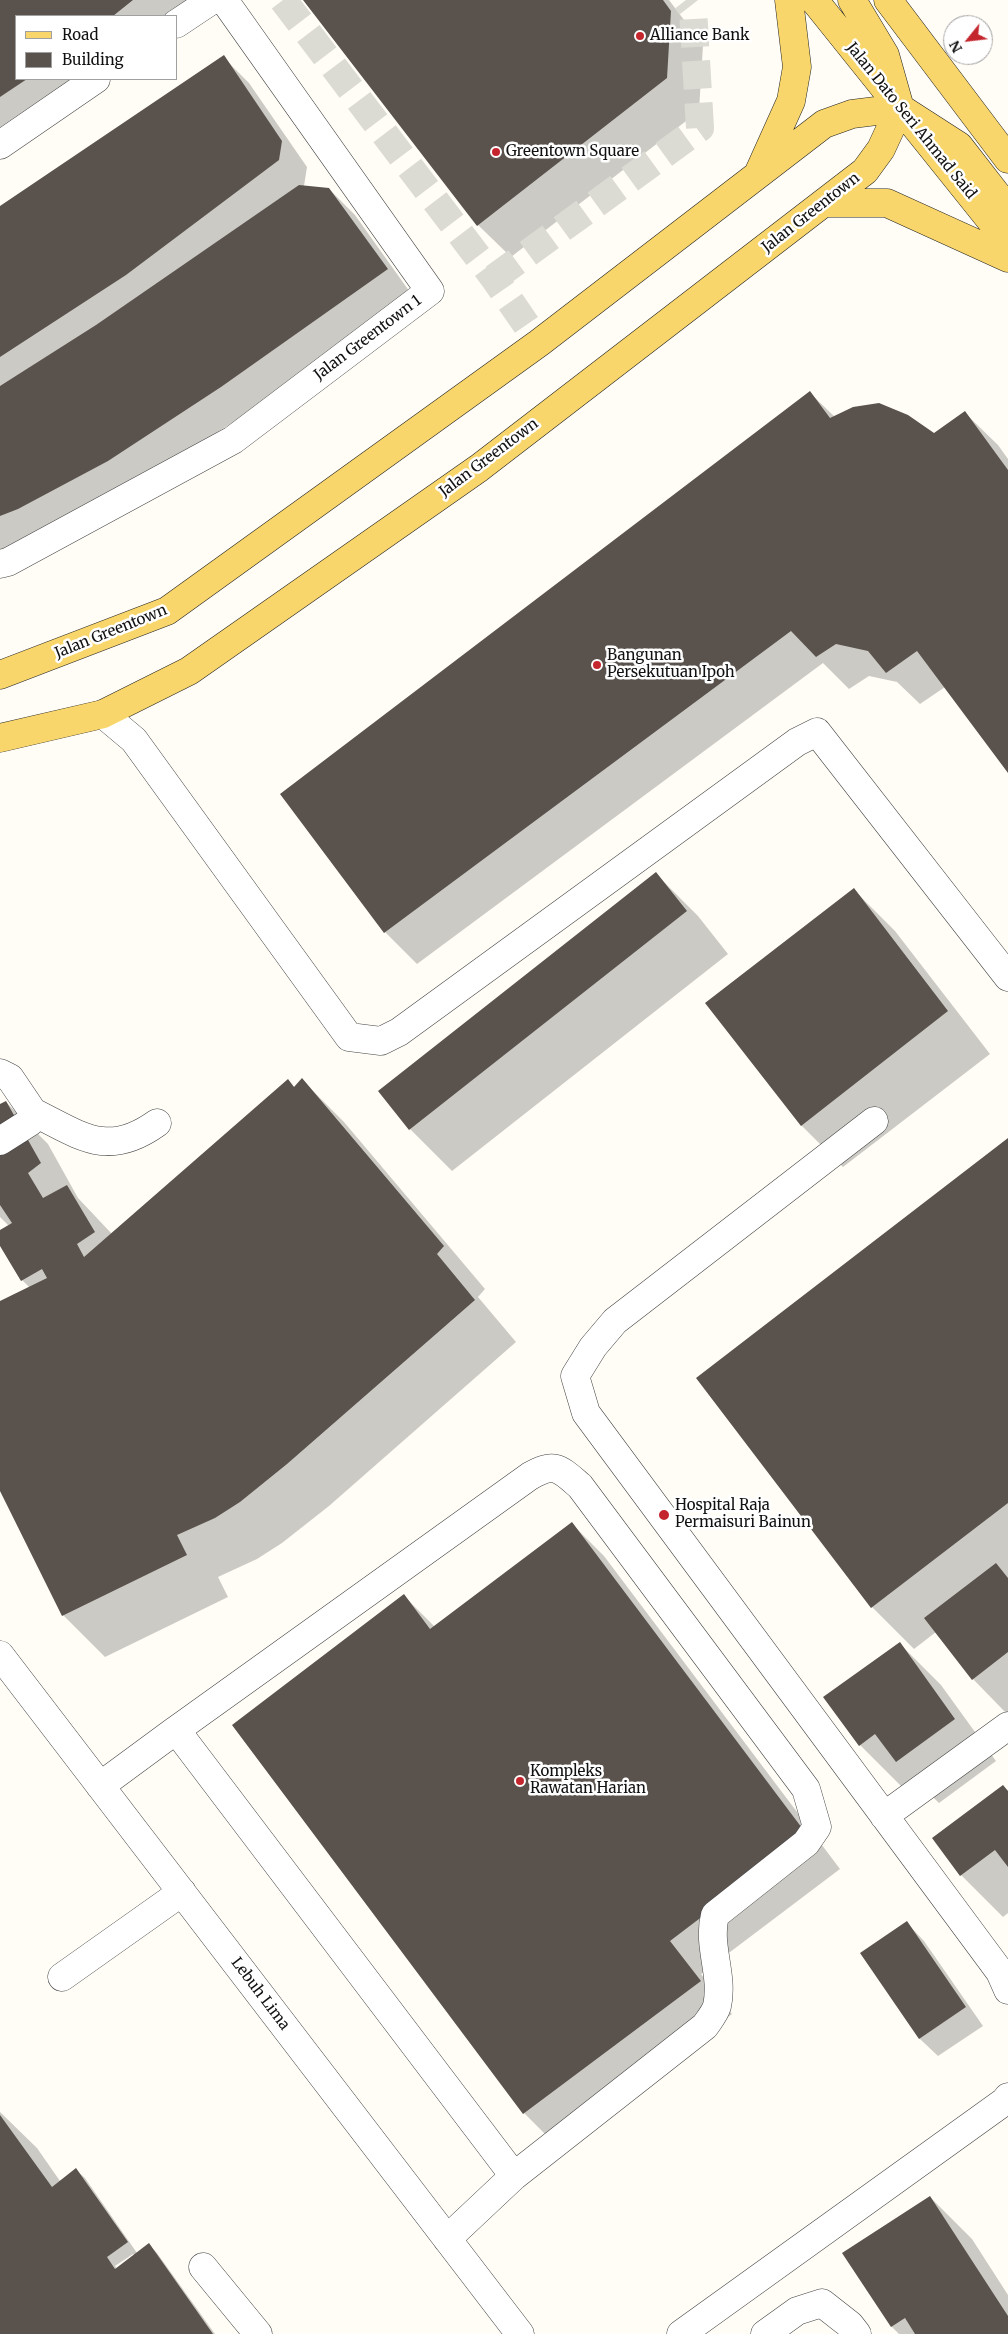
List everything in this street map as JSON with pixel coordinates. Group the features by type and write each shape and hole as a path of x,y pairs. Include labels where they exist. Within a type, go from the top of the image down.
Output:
{"main road":[{"path":"759,173 791,101 797,67 789,0"},
{"name":"Jalan Dato Seri Ahmad Said","path":"814,0 1008,242"},
{"path":"852,0 885,56 900,108 959,146 1008,209"},
{"path":"888,0 1008,159"},
{"name":"Jalan Greentown","path":"0,675 167,612 539,343 824,124 852,114 900,108"},
{"name":"Jalan Greentown","path":"0,738 103,714 189,671 479,468 865,171 881,149 900,108"},
{"path":"824,203 887,203 1008,258"}],"street":[{"path":"178,23 212,0"},
{"name":"Jalan Greentown 1","path":"0,564 8,562 233,440 430,291 224,0"},
{"path":"0,145 95,80"},
{"path":"103,714 134,740 349,1037 381,1041 399,1032 796,742 817,732 1008,977"},
{"path":"0,1073 10,1078 33,1112 91,1140 112,1143 126,1139 157,1123"},
{"path":"0,1141 30,1122 33,1112"},
{"path":"874,1122 615,1321 593,1347 575,1376 586,1414 1000,1972 1008,1990"},
{"path":"100,1786 530,1476 546,1467 561,1469 580,1486 806,1789 817,1827 806,1843 715,1915 711,1930 719,1990 716,2008 705,2026 514,2176 447,2239"},
{"name":"Lebuh Lima","path":"0,1656 520,2334"},
{"path":"884,1816 1008,1726"},
{"path":"176,1730 514,2176"},
{"path":"62,1977 182,1892"},
{"path":"681,2334 1008,2097"},
{"path":"203,2267 258,2334"},
{"path":"764,2334 797,2311 822,2303 857,2334"}],"building":[{"path":"0,0 133,0 114,15 15,15 15,80 26,80 0,97"},
{"name":"Greentown Square","path":"303,0 663,0 671,11 667,78 477,226"},
{"path":"224,55 282,141 279,160 126,275 0,357 0,206"},
{"path":"299,185 329,188 388,269 221,387 108,461 18,509 0,516 0,386 96,325"},
{"name":"Bangunan Persekutuan Ipoh","path":"810,391 830,418 853,407 879,403 908,415 934,433 965,411 1008,470 1008,773 917,651 886,673 868,651 836,644 816,657 791,631 384,933 280,794"},
{"path":"656,872 687,911 409,1130 378,1091"},
{"path":"854,888 948,1011 801,1126 705,1003"},
{"path":"302,1078 444,1246 437,1254 475,1300 287,1464 240,1502 215,1518 177,1535 187,1555 62,1616 0,1491 0,1301 47,1278 42,1269 21,1281 0,1246 0,1230 12,1223 0,1205 0,1104 6,1101 41,1163 28,1173 43,1198 67,1185 95,1232 77,1244 84,1257 288,1079 294,1087"},
{"path":"1008,1138 1008,1503 871,1608 696,1378"},
{"name":"Kompleks Rawatan Harian","path":"572,1522 808,1836 670,1941 701,1981 523,2114 232,1725 404,1594 430,1629"},
{"path":"996,1563 1008,1578 1008,1652 972,1680 924,1618"},
{"path":"900,1642 955,1719 896,1762 875,1734 859,1746 823,1697"},
{"path":"1003,1785 1008,1791 1008,1867 995,1850 960,1876 932,1838"},
{"path":"907,1921 966,2007 919,2039 860,1953"},
{"path":"0,2115 52,2187 76,2168 128,2242 107,2257 115,2269 149,2243 213,2334 0,2334"},
{"path":"930,2196 1008,2316 1008,2334 915,2334 905,2318 891,2327 842,2253"}],"tunnel":[{"path":"283,0 494,278 539,343"},
{"path":"494,278 700,128 693,9 686,0"}],"place":[{"name":"Alliance Bank","path":"640,36"},
{"name":"Greentown Square","path":"496,152"},
{"name":"Bangunan Persekutuan Ipoh","path":"597,665"},
{"name":"Hospital Raja Permaisuri Bainun","path":"664,1515"},
{"name":"Kompleks Rawatan Harian","path":"520,1781"}]}
